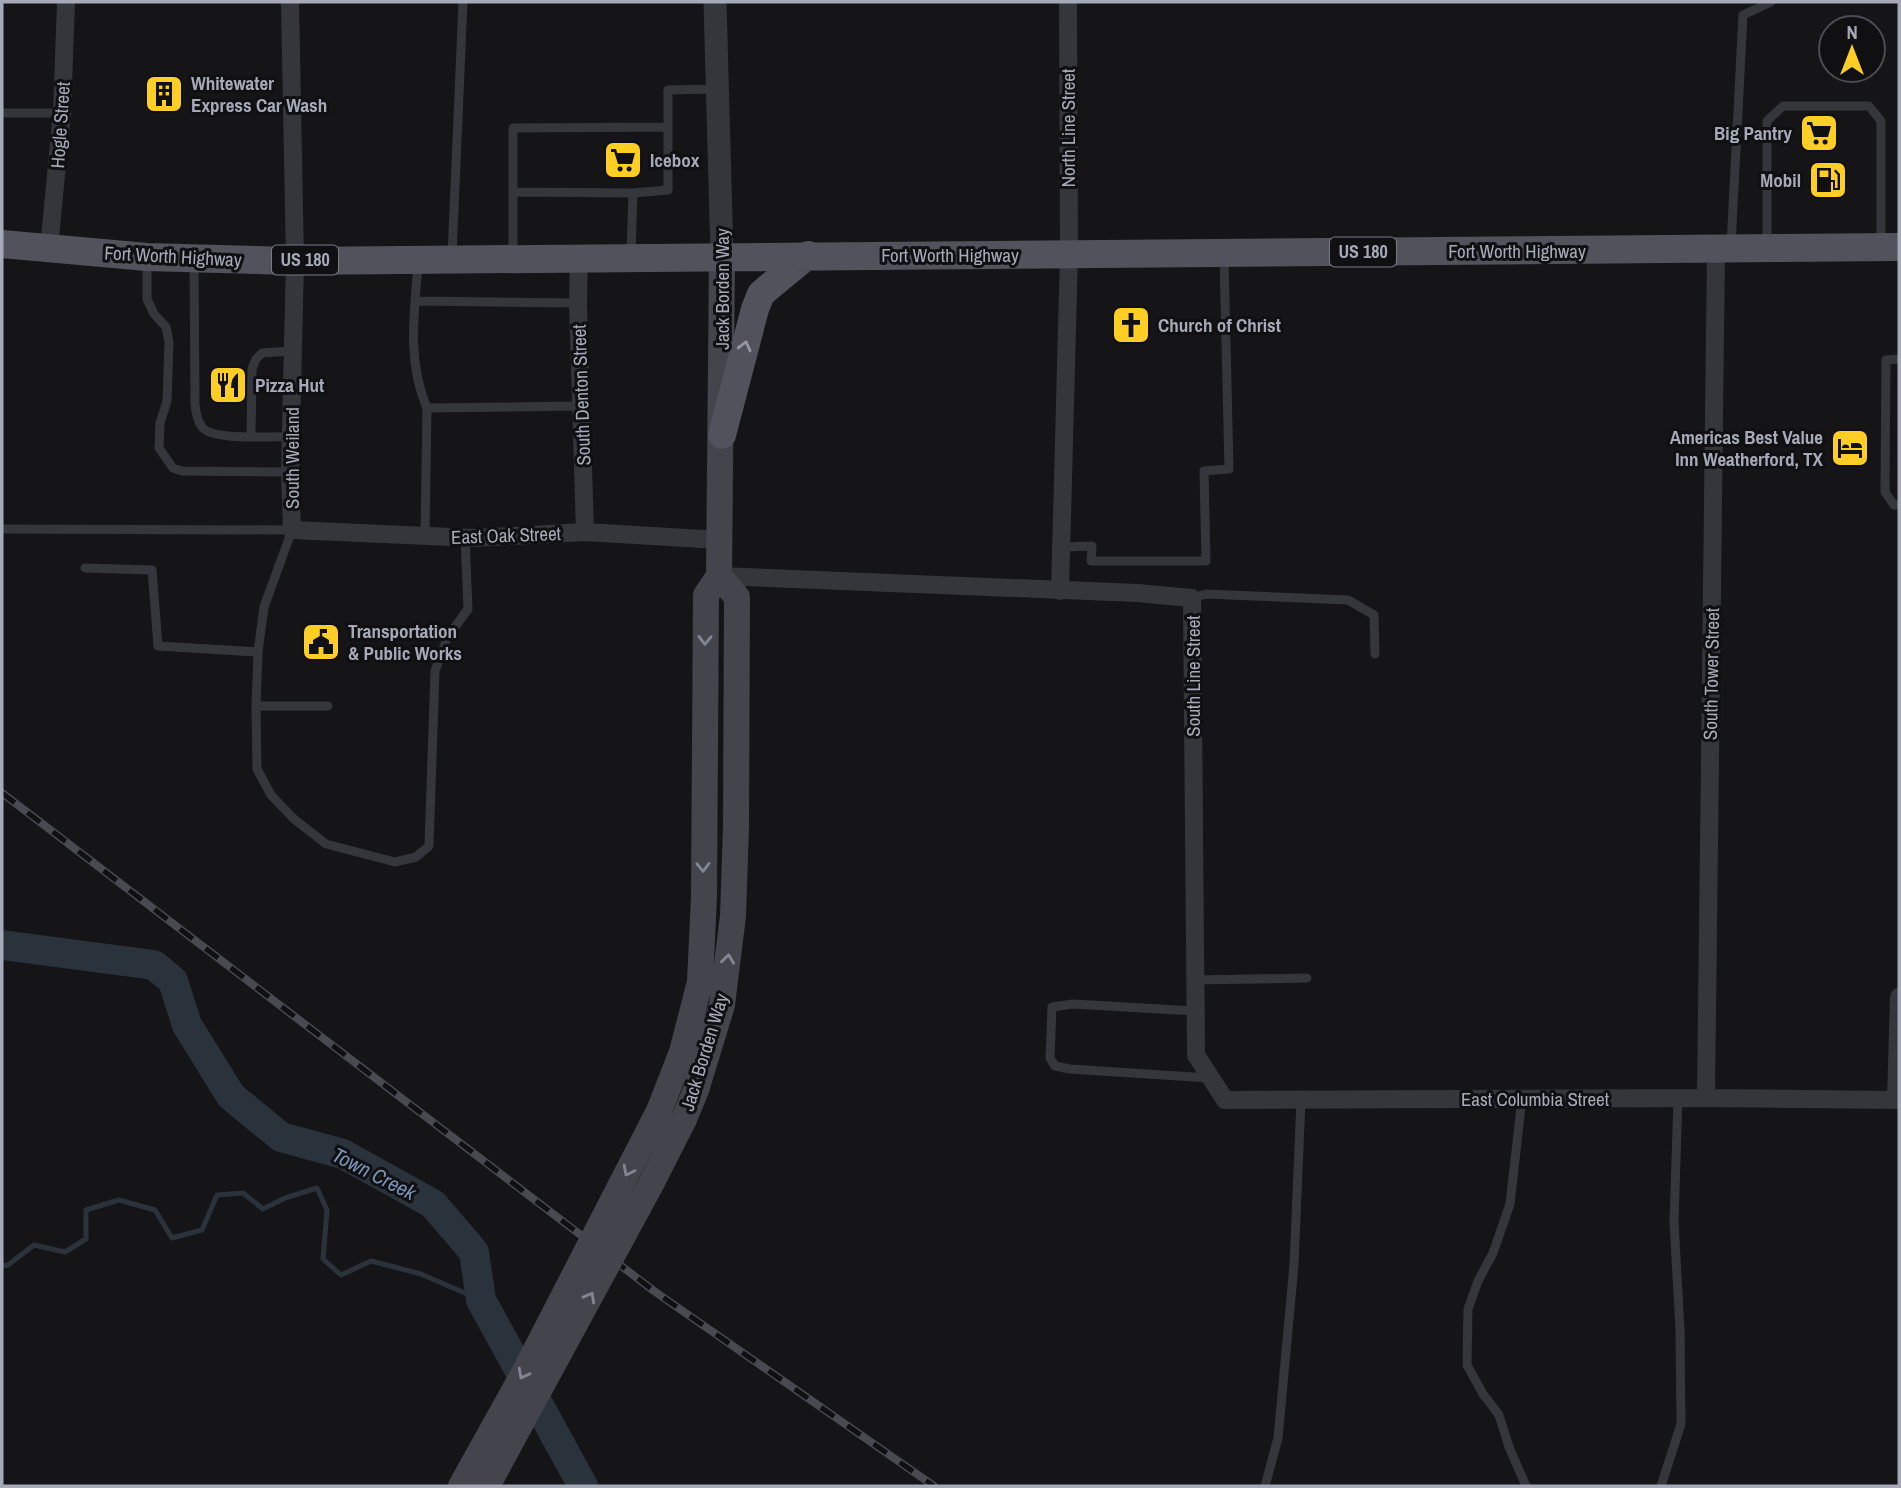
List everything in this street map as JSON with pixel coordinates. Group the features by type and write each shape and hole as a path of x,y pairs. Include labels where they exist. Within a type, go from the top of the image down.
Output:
{"main road":[{"name":"Fort Worth Highway","path":"2,244 146,257 295,261 808,255 1893,250"},
{"path":"722,435 761,294 808,255"},
{"name":"Jack Borden Way","path":"461,1486 525,1371 659,1111 682,1052 700,982 704,897 706,595 719,576 722,256"},
{"name":"Jack Borden Way","path":"487,1486 684,1119 696,1090 722,1005 733,916 737,597 719,576"}],"street":[{"name":"Hogle Street","path":"49,248 62,113 66,2"},
{"name":"South Weiland","path":"290,2 295,261 290,472 292,530"},
{"name":"Jack Borden Way","path":"715,2 722,256"},
{"name":"North Line Street","path":"1068,2 1069,254"},
{"name":"South Tower Street","path":"1706,1098 1723,250"},
{"path":"719,576 1060,591 1069,254"},
{"name":"South Denton Street","path":"579,257 585,532"},
{"name":"East Oak Street","path":"292,530 465,538 585,532 720,540"},
{"name":"South Line Street","path":"1060,591 1192,598 1196,1055"},
{"path":"1898,1100 1899,997"},
{"name":"East Columbia Street","path":"1196,1055 1224,1100 1898,1100"}],"lane":[{"path":"452,258 463,2"},
{"path":"1723,250 1743,15 1770,2"},
{"path":"514,192 633,193 668,190 668,90 718,89"},
{"path":"1767,250 1768,121 1783,106 1869,106 1881,121 1893,250"},
{"path":"2,113 62,113"},
{"path":"513,258 513,128 668,127"},
{"path":"631,257 633,193"},
{"path":"1061,547 1092,546 1091,561 1206,561 1204,471 1229,469 1224,253"},
{"path":"146,257 147,299 154,314 166,327 169,342 167,401 160,423 159,448 173,468 182,471 290,472"},
{"path":"419,258 413,347 417,385 427,408 425,536"},
{"path":"194,259 197,418 203,429 215,435 291,437"},
{"path":"415,301 578,303"},
{"path":"251,436 252,369 256,359 262,353 293,351"},
{"path":"1899,359 1886,360 1885,492 1894,505 1899,505"},
{"path":"427,408 581,407"},
{"path":"2,529 292,530 264,607 258,652 257,769 271,795 294,819 326,844 395,862 416,857 429,846 435,671 447,638 468,609 465,538"},
{"path":"85,568 152,570 158,646 258,652"},
{"path":"1192,598 1206,594 1348,600 1374,615 1375,654"},
{"path":"256,706 328,706"},
{"path":"1195,980 1307,978"},
{"path":"1195,1011 1073,1004 1052,1007 1050,1058 1055,1066 1070,1069 1211,1078"},
{"path":"1521,1098 1510,1204 1493,1253 1478,1280 1468,1310 1467,1365 1483,1394 1499,1415 1526,1486"},
{"path":"1661,1486 1681,1424 1680,1329 1674,1222 1678,1098"},
{"path":"1265,1486 1278,1438 1282,1398 1294,1265 1301,1100"}],"waterway":[{"name":"Town Creek","path":"2,945 154,965 173,981 187,1025 231,1096 281,1137 343,1154 433,1204 474,1252 481,1300 583,1486"},
{"path":"2,1266 8,1265 34,1245 65,1252 86,1239 86,1210 119,1200 155,1210 172,1238 202,1230 217,1195 243,1193 263,1209 285,1198 317,1188 327,1210 323,1259 341,1275 371,1261 421,1274 481,1300"}],"railway":[{"path":"2,793 654,1291 934,1486"}],"place":[{"name":"Whitewater Express Car Wash","path":"164,94"},
{"name":"Big Pantry","path":"1819,133"},
{"name":"Icebox","path":"623,160"},
{"name":"Mobil","path":"1828,180"},
{"name":"Church of Christ","path":"1131,325"},
{"name":"Pizza Hut","path":"228,385"},
{"name":"Americas Best Value Inn Weatherford, TX","path":"1850,448"},
{"name":"Transportation & Public Works","path":"321,642"}]}
